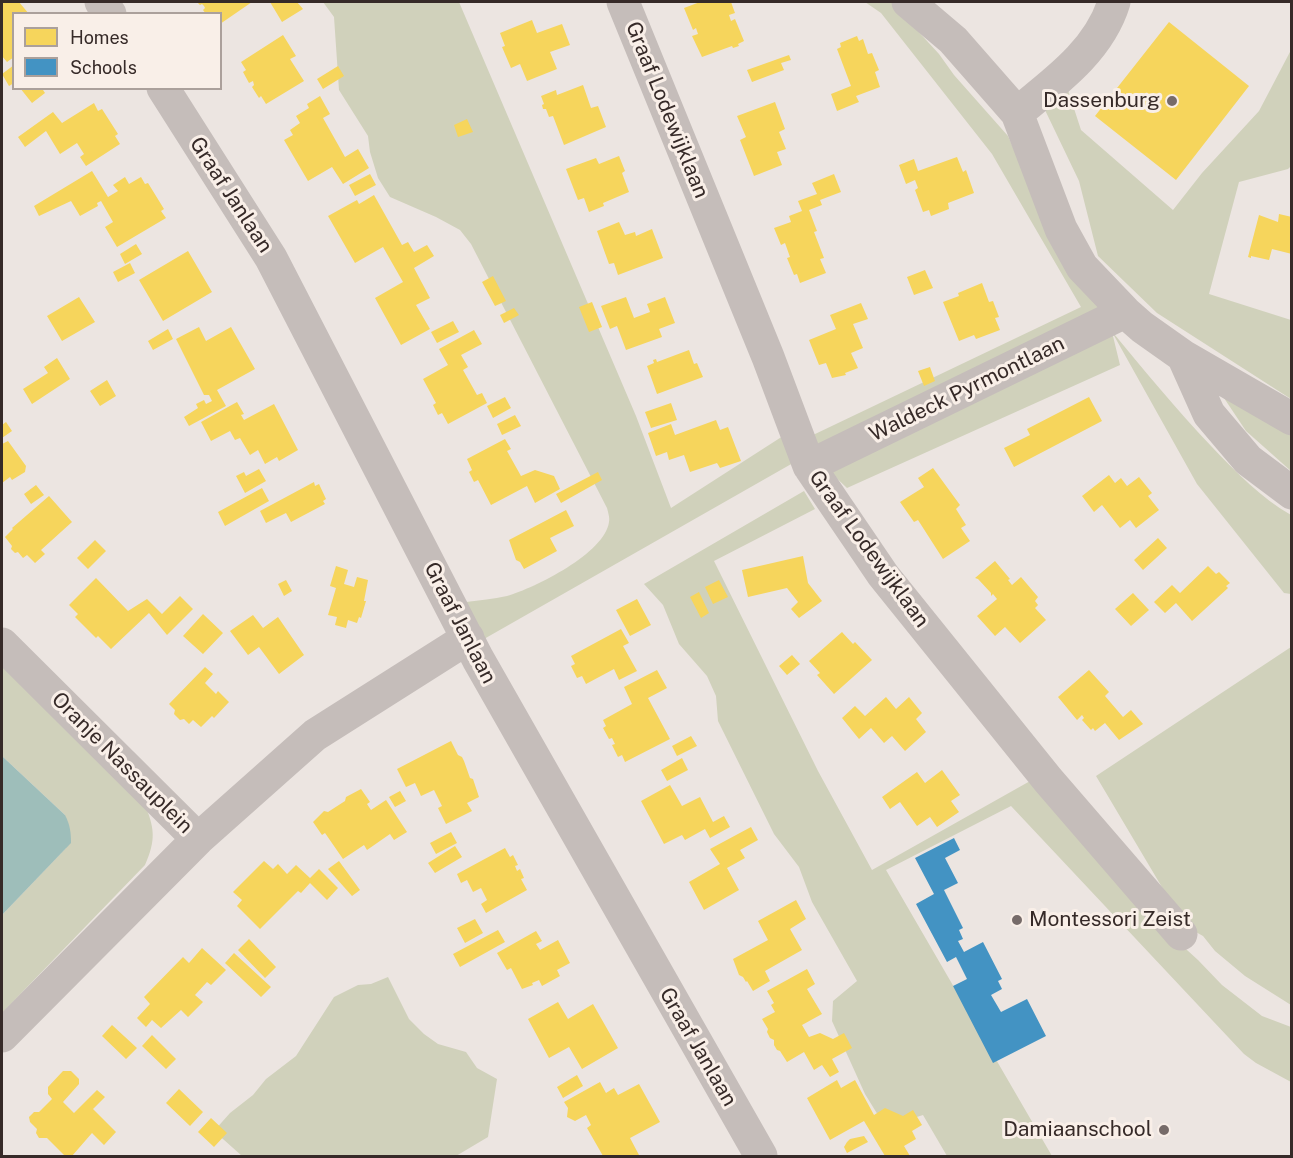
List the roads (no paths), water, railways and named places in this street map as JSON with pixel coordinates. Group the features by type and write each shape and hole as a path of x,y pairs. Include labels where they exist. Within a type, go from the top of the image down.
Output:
{"street":[{"name":"Graaf Lodewijklaan","path":"623,2 768,357 809,466 882,575 1048,780 1180,934"},
{"path":"908,2 959,47 1017,112 1060,229 1082,267 1125,312 1183,356 1292,419"},
{"path":"1017,112 1066,73 1089,49 1114,2"},
{"name":"Graaf Janlaan","path":"164,90 271,258 484,670 761,1156"},
{"name":"Waldeck Pyrmontlaan","path":"809,466 1125,312"},
{"path":"1183,356 1209,414 1248,460 1292,493"},
{"path":"198,839 315,735 468,638"},
{"name":"Oranje Nassauplein","path":"2,644 198,839 2,1036"}],"water":[{"path":"2,756 65,815 70,829 71,843 2,915"}],"place":[{"name":"Dassenburg","path":"1172,101"},
{"name":"Montessori Zeist","path":"1017,920"},
{"name":"Damiaanschool","path":"1164,1130"}]}
